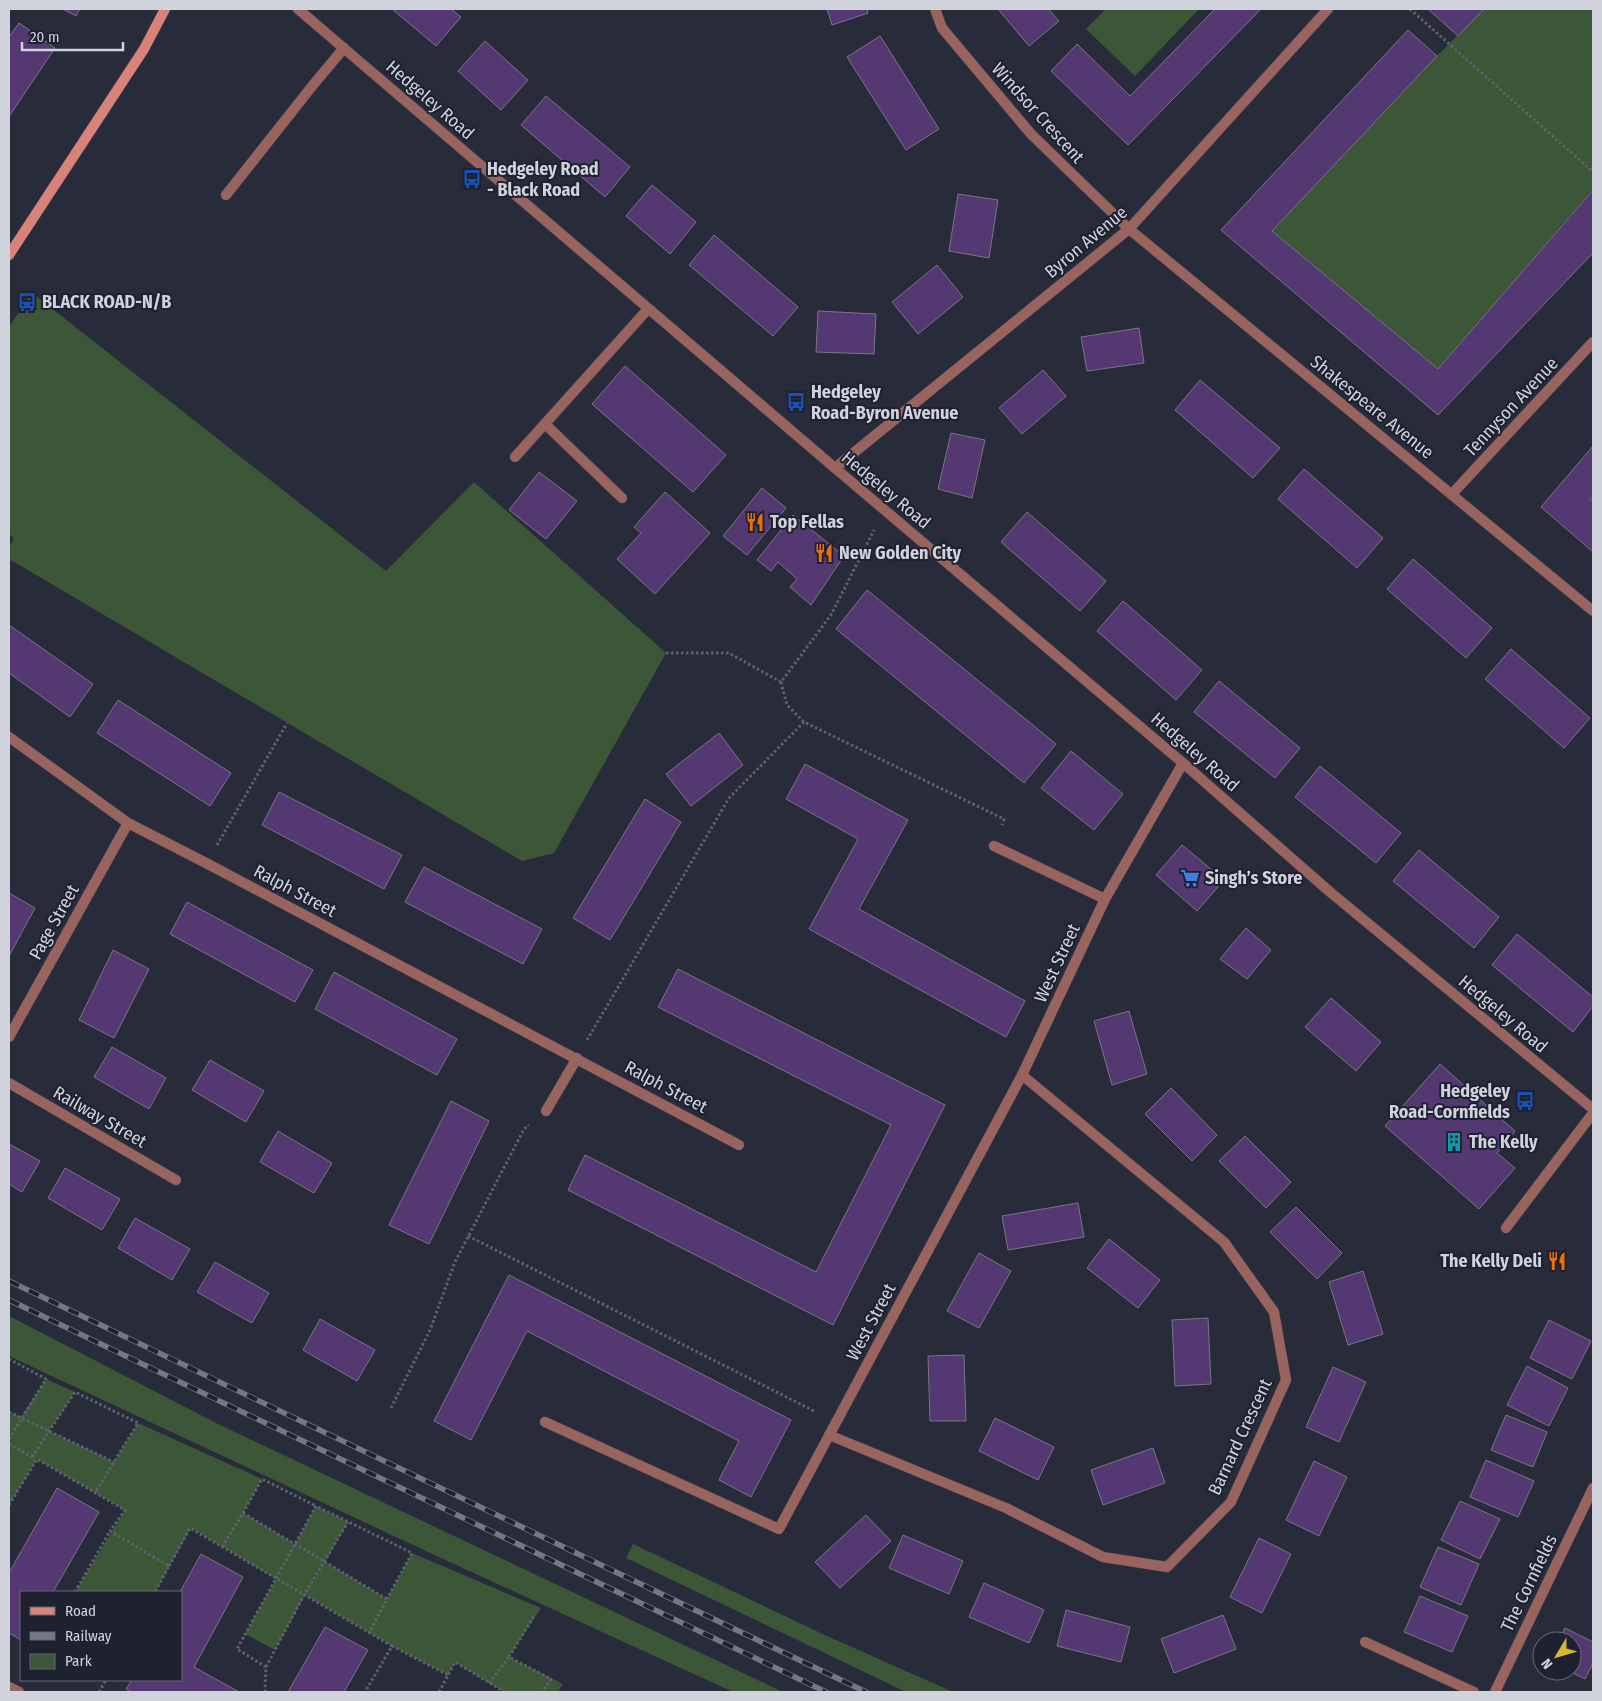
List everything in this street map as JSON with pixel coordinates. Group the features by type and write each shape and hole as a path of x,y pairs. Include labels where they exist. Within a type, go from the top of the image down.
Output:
{"street":[{"path":"9,255 144,49 165,9"},
{"name":"Hedgeley Road","path":"298,9 835,468 1183,762 1330,892 1593,1109"},
{"name":"Windsor Crescent","path":"935,9 942,28 1031,134 1129,229"},
{"name":"Byron Avenue","path":"835,468 1129,229 1328,9"},
{"path":"226,195 312,85 344,48"},
{"name":"Shakespeare Avenue","path":"1129,229 1593,611"},
{"path":"515,458 648,308"},
{"name":"Tennyson Avenue","path":"1452,494 1593,342"},
{"path":"545,424 622,498"},
{"name":"Ralph Street","path":"9,737 128,823 739,1145"},
{"name":"West Street","path":"545,1422 779,1529 1022,1075 1105,899 1183,762"},
{"name":"Page Street","path":"9,1037 128,823"},
{"path":"994,846 1105,899"},
{"path":"546,1111 577,1058"},
{"name":"Barnard Crescent","path":"829,1435 1006,1508 1103,1557 1168,1567 1231,1502 1286,1380 1274,1312 1224,1242 1022,1075"},
{"name":"Railway Street","path":"9,1083 176,1180"},
{"path":"1506,1228 1593,1114"},
{"name":"The Cornfields","path":"1495,1692 1593,1488"},
{"path":"1365,1642 1474,1692"},
{"path":"9,1687 19,1692"}],"path":[{"path":"1410,9 1593,172"},
{"path":"781,682 831,616 885,510"},
{"path":"666,653 728,653 781,682 787,705 804,722 1004,819 994,846"},
{"path":"577,1058 729,798 804,722"},
{"path":"206,863 287,723"},
{"path":"391,1408 430,1330 455,1262 468,1236 524,1129 546,1111"},
{"path":"468,1236 835,1422"},
{"path":"9,1359 46,1379 9,1439"},
{"path":"32,1457 75,1392 138,1423 95,1493"},
{"path":"9,1412 114,1462"},
{"path":"9,1444 125,1510 110,1531 75,1591"},
{"path":"9,1505 37,1459"},
{"path":"222,1547 262,1480 412,1553 369,1633"},
{"path":"266,1667 237,1649 316,1506"},
{"path":"243,1513 388,1599"},
{"path":"265,1692 266,1667 304,1595 348,1522"},
{"path":"155,1591 190,1528 369,1633 448,1675"},
{"path":"110,1531 169,1566"},
{"path":"489,1683 534,1616"},
{"path":"365,1692 392,1646"},
{"path":"508,1657 551,1679 542,1692"},
{"path":"440,1692 455,1662 505,1692"},
{"path":"99,1692 105,1681"}],"green space":[{"path":"1106,9 1199,9 1135,76 1086,29"},
{"path":"1484,9 1593,9 1593,189 1438,369 1272,231 1437,56"},
{"path":"32,293 386,571 474,482 666,653 554,853 522,861 9,559 9,547 14,538 9,534 9,327"},
{"path":"9,1316 218,1424 783,1692 733,1692 9,1356"},
{"path":"46,1379 75,1392 49,1431 114,1462 138,1423 262,1479 243,1513 295,1544 316,1506 348,1522 325,1562 387,1599 412,1553 541,1608 509,1657 563,1684 558,1692 504,1692 455,1662 448,1675 392,1646 305,1595 275,1650 245,1634 276,1579 191,1528 156,1591 76,1591 125,1510 37,1459 9,1505 9,1412 21,1417"},
{"path":"633,1544 827,1636 953,1692 906,1692 626,1558"}],"building":[{"path":"63,9 80,9 76,16"},
{"path":"392,9 451,9 461,17 436,46"},
{"path":"827,9 867,9 868,13 832,25"},
{"path":"998,9 1048,9 1059,21 1029,46"},
{"path":"1215,9 1261,9 1128,145 1051,71 1077,44 1130,96"},
{"path":"1428,9 1484,9 1458,36"},
{"path":"19,23 55,48 10,115 9,37"},
{"path":"1408,30 1437,56 1272,231 1438,369 1593,190 1593,253 1438,415 1221,230"},
{"path":"880,36 939,129 906,150 847,57"},
{"path":"485,41 528,80 501,110 458,71"},
{"path":"546,96 630,167 605,197 521,125"},
{"path":"652,185 696,222 670,254 626,216"},
{"path":"958,194 998,200 989,258 949,251"},
{"path":"714,235 798,307 773,336 689,265"},
{"path":"937,265 963,297 918,334 892,302"},
{"path":"818,311 876,314 874,354 816,352"},
{"path":"1139,328 1144,363 1087,371 1081,337"},
{"path":"625,366 726,455 693,492 592,404"},
{"path":"1043,370 1066,396 1022,434 999,408"},
{"path":"1200,380 1280,448 1253,478 1175,410"},
{"path":"951,433 985,440 972,498 938,489"},
{"path":"1593,446 1593,496 1590,499 1593,502 1593,552 1541,507"},
{"path":"1304,469 1383,538 1357,568 1278,499"},
{"path":"539,472 577,501 546,539 509,510"},
{"name":"Top Fellas","path":"762,488 786,508 747,555 723,536"},
{"path":"665,492 710,533 655,594 617,559 641,533 634,527"},
{"path":"1027,512 1106,581 1080,611 1001,542"},
{"path":"793,515 844,556 811,605 790,587 797,579 778,562 771,571 757,560"},
{"path":"1413,559 1492,628 1466,658 1387,589"},
{"path":"867,590 1056,744 1024,783 836,629"},
{"path":"1123,601 1202,670 1176,700 1097,631"},
{"path":"9,625 93,684 70,717 9,673"},
{"path":"1511,649 1590,718 1564,748 1485,679"},
{"path":"1219,681 1300,748 1275,778 1194,712"},
{"path":"118,700 231,773 210,806 97,733"},
{"path":"719,733 743,765 691,806 666,774"},
{"path":"1071,751 1123,794 1094,830 1041,788"},
{"path":"805,764 908,820 859,909 1025,1001 1006,1037 809,929 858,839 786,799"},
{"path":"1320,766 1401,833 1376,863 1295,797"},
{"path":"279,792 402,855 384,889 262,825"},
{"path":"645,799 681,822 610,940 573,918"},
{"name":"Singh’s Store","path":"1182,845 1224,880 1197,911 1156,875"},
{"path":"1419,850 1499,917 1474,948 1393,881"},
{"path":"424,867 542,929 523,964 405,902"},
{"path":"9,893 35,908 9,956"},
{"path":"187,902 313,970 295,1002 170,934"},
{"path":"1246,928 1271,950 1247,979 1220,959"},
{"path":"1517,934 1593,997 1593,1006 1573,1032 1492,965"},
{"path":"113,950 149,969 114,1038 79,1020"},
{"path":"678,969 945,1105 833,1325 568,1190 585,1155 816,1272 891,1125 658,1007"},
{"path":"334,972 457,1039 437,1075 315,1009"},
{"path":"1331,998 1381,1042 1356,1071 1305,1027"},
{"path":"1129,1011 1147,1074 1112,1085 1094,1021"},
{"path":"112,1047 166,1078 149,1109 94,1077"},
{"path":"210,1060 264,1091 246,1122 192,1090"},
{"name":"The Kelly","path":"1440,1064 1515,1131 1497,1153 1515,1168 1479,1209 1385,1126"},
{"path":"1171,1088 1217,1135 1192,1161 1145,1114"},
{"path":"451,1101 489,1121 429,1244 389,1225"},
{"path":"278,1131 332,1163 314,1193 260,1162"},
{"path":"1245,1136 1291,1182 1266,1208 1219,1161"},
{"path":"9,1144 40,1161 22,1192 9,1184"},
{"path":"65,1168 120,1199 102,1230 48,1198"},
{"path":"1078,1203 1084,1237 1008,1250 1002,1216"},
{"path":"1296,1207 1342,1253 1317,1279 1270,1232"},
{"path":"135,1218 190,1249 172,1280 118,1248"},
{"path":"1109,1239 1160,1280 1138,1308 1087,1268"},
{"path":"979,1253 1011,1271 979,1328 947,1311"},
{"path":"215,1262 269,1293 252,1323 197,1292"},
{"path":"1363,1271 1383,1334 1348,1345 1329,1282"},
{"path":"509,1275 791,1420 751,1497 719,1480 739,1441 527,1331 471,1440 434,1421"},
{"path":"1208,1318 1211,1384 1175,1386 1172,1320"},
{"path":"320,1319 375,1350 357,1381 303,1350"},
{"path":"1549,1320 1591,1341 1572,1379 1530,1358"},
{"path":"964,1355 966,1421 930,1421 928,1356"},
{"path":"1527,1366 1568,1388 1549,1426 1507,1405"},
{"path":"1333,1367 1366,1382 1339,1442 1306,1427"},
{"path":"1506,1415 1547,1432 1533,1467 1491,1450"},
{"path":"995,1418 1054,1447 1038,1480 979,1451"},
{"path":"1153,1448 1165,1483 1103,1505 1091,1470"},
{"path":"1486,1460 1534,1481 1518,1517 1470,1497"},
{"path":"1314,1461 1347,1477 1319,1536 1286,1520"},
{"path":"57,1488 99,1512 54,1591 20,1591 20,1639 9,1633 9,1573"},
{"path":"1460,1501 1500,1519 1480,1559 1441,1540"},
{"path":"866,1515 891,1541 840,1588 815,1562"},
{"path":"903,1535 963,1561 949,1594 889,1568"},
{"path":"1259,1538 1291,1554 1262,1613 1230,1597"},
{"path":"1438,1547 1479,1564 1461,1605 1420,1587"},
{"path":"201,1554 243,1577 194,1667 239,1692 131,1692 126,1689 131,1681 182,1681 181,1591"},
{"path":"984,1583 1044,1610 1029,1643 969,1617"},
{"path":"1420,1596 1468,1616 1452,1652 1404,1632"},
{"path":"1066,1610 1130,1627 1121,1662 1057,1646"},
{"path":"1223,1615 1236,1649 1174,1673 1161,1639"},
{"path":"325,1627 368,1650 344,1692 288,1692"},
{"path":"1582,1636 1593,1642 1593,1663 1585,1679 1582,1678"}],"railway":[{"path":"9,1281 866,1692"},
{"path":"9,1300 826,1692"}],"place":[{"name":"Hedgeley Road - Black Road","path":"472,179"},
{"name":"BLACK ROAD-N/B","path":"27,302"},
{"name":"Hedgeley Road-Byron Avenue","path":"796,402"},
{"name":"Top Fellas","path":"755,522"},
{"name":"New Golden City","path":"824,553"},
{"name":"Singh’s Store","path":"1190,878"},
{"name":"Hedgeley Road-Cornfields","path":"1525,1101"},
{"name":"The Kelly","path":"1454,1142"},
{"name":"The Kelly Deli","path":"1557,1261"}]}
